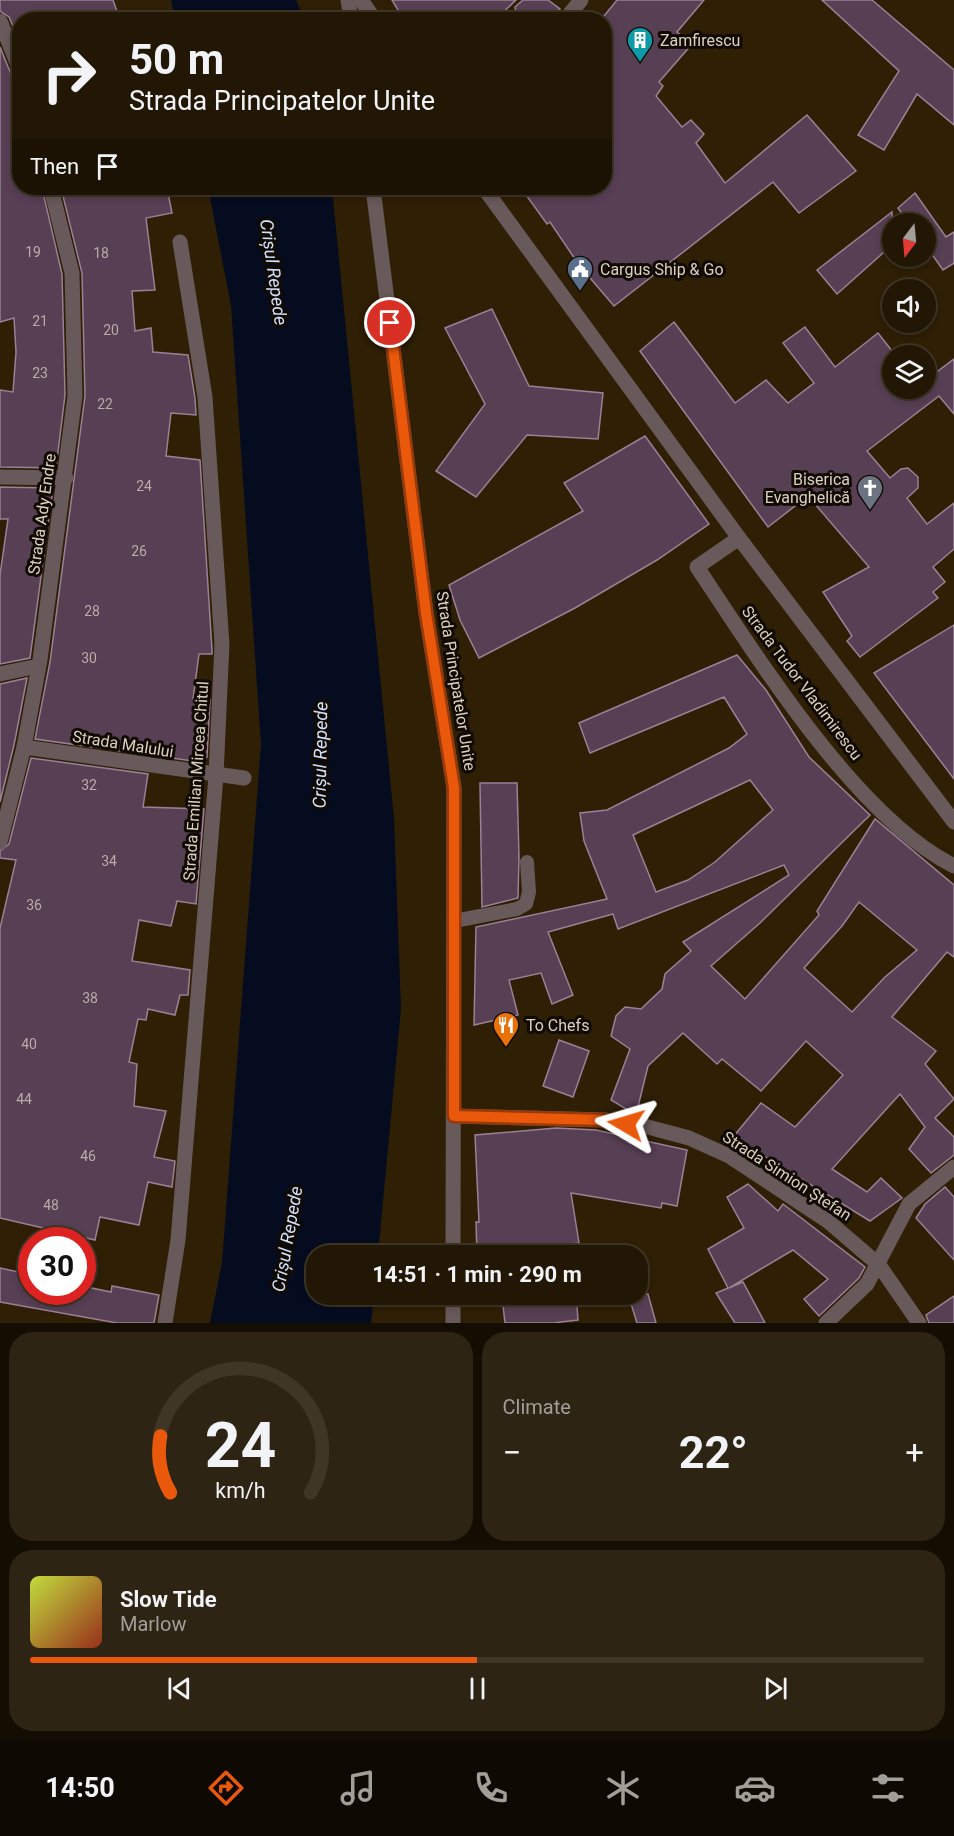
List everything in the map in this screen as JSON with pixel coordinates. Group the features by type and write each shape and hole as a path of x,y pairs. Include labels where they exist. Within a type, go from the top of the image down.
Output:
{"street":[{"path":"571,12 581,0"},
{"path":"0,21 12,50"},
{"name":"Strada Ady Endre","path":"0,842 24,747 39,666 66,478 75,396 72,273 53,195"},
{"name":"Strada Principatelor Unite","path":"376,195 426,613 454,788 453,1245"},
{"path":"489,195 739,538 954,822"},
{"name":"Strada Emilian Mircea Chitul","path":"165,1323 178,1240 216,776 222,644 205,397 180,242"},
{"path":"0,477 66,478"},
{"name":"Strada Tudor Vladimirescu","path":"739,538 697,567 796,709 842,768 901,828 938,858 954,866"},
{"path":"0,674 39,666"},
{"name":"Strada Malului","path":"24,747 216,776 244,778"},
{"name":"Strada Simion Ștefan","path":"454,1116 604,1120 648,1127 689,1138 729,1156 830,1222 879,1265 919,1323"},
{"path":"826,1323 867,1284 909,1204 954,1167"},
{"path":"453,1305 453,1323"}],"lane":[{"path":"454,921 518,909 526,904 529,892 527,862"}],"water":[{"path":"171,0 296,0 301,12 174,12"},
{"name":"Crișul Repede","path":"209,195 333,195 394,819 401,1009 379,1245 306,1245 306,1305 373,1305 371,1323 210,1323 222,1263 261,744 231,305"}],"building":[{"path":"0,0 113,0 117,12 12,12 12,24 9,17 0,11"},
{"path":"392,0 516,0 503,12 399,12"},
{"path":"523,0 548,0 560,9 558,12 516,12 515,7"},
{"path":"617,0 704,0 677,32 692,44 659,82 663,86 656,96 682,127 691,120 704,134 696,143 725,183 807,115 856,171 799,213 773,182 614,306 579,265 550,222 547,224 526,195 612,195 612,12 607,12"},
{"path":"822,0 872,0 954,70 954,125 917,94 884,150 858,135 899,71"},
{"path":"0,47 12,75 12,195 44,195 62,274 65,395 56,468 0,467 0,390 13,392 16,352 14,318 0,322"},
{"path":"915,193 929,213 901,213 898,208"},
{"path":"63,195 168,195 172,213 146,218 155,290 132,291 135,331 151,328 153,352 188,355 195,398 196,415 171,413 166,456 200,460 212,654 199,654 193,699 210,700 207,757 200,762 35,739 50,662 85,396 82,273"},
{"path":"882,220 882,254 837,294 817,270"},
{"path":"936,223 946,237 954,232 954,263 943,270 936,260"},
{"path":"492,309 529,386 603,393 598,439 527,435 476,497 436,471 485,404 445,328"},
{"path":"674,322 735,403 766,380 788,403 814,383 783,343 805,327 835,367 878,333 887,345 882,345 882,399 935,399 867,451 890,478 901,469 908,468 918,477 918,488 907,498 927,524 954,503 954,549 933,567 945,582 933,592 938,598 860,657 847,641 852,636 823,592 869,567 808,496 768,527 640,351"},
{"path":"954,359 954,414 939,396 936,398 936,372"},
{"path":"645,436 709,524 657,560 575,608 479,658 460,620 449,585 583,511 564,483"},
{"path":"0,487 53,488 30,658 0,664 0,575 8,519 0,519"},
{"path":"954,625 954,779 874,673"},
{"path":"737,655 766,690 809,757 870,815 760,923 711,966 745,999 819,915 817,911 875,819 954,885 954,957 947,952 892,1017 936,1051 925,1064 954,1099 935,1118 954,1137 954,1155 931,1173 909,1149 925,1127 900,1094 832,1169 867,1192 881,1178 902,1198 870,1221 733,1137 761,1103 795,1127 843,1075 806,1041 761,1091 722,1059 717,1064 683,1033 648,1066 636,1115 611,1100 630,1049 611,1036 616,1016 625,1007 641,1009 662,989 665,974 691,951 683,942 789,875 784,865 618,929 613,914 548,932 573,995 552,1004 541,973 509,980 518,1015 474,1025 476,927 607,899 584,841 580,813 607,810 729,748 747,734 724,697 590,753 579,723","holes":["750,780 773,810 715,862 688,880 656,892 633,835","859,902 917,950 885,977 852,1012 804,968 842,926"]},
{"path":"27,678 14,745 0,802 0,684"},
{"path":"31,758 148,774 143,807 204,809 196,904 177,901 171,926 139,920 132,961 190,970 188,995 180,995 175,1015 148,1009 146,1020 138,1019 129,1062 137,1064 134,1106 166,1111 154,1157 175,1161 172,1187 148,1182 139,1225 100,1217 96,1235 96,1227 39,1227 0,1218 0,928 16,860 0,858 0,851 9,844"},
{"path":"480,783 517,783 519,857 518,898 482,907"},
{"path":"559,1040 589,1051 573,1097 543,1086"},
{"path":"556,1128 596,1130 687,1150 677,1206 662,1203 661,1208 571,1193 579,1243 477,1245 476,1222 479,1222 475,1135"},
{"path":"748,1184 778,1211 783,1204 865,1267 859,1278 819,1316 804,1299 828,1279 793,1250 729,1288 743,1282 765,1323 735,1323 716,1293 728,1288 708,1249 744,1228 727,1197"},
{"path":"945,1187 954,1197 954,1260 916,1218 925,1204"},
{"path":"0,1268 18,1272 18,1305 96,1305 96,1289 111,1292 112,1286 159,1295 154,1323 117,1323 0,1302"},
{"path":"648,1294 656,1323 637,1323 631,1305 648,1305"},
{"path":"954,1296 954,1323 929,1323 926,1315"},
{"path":"503,1305 577,1305 578,1320 553,1323 505,1323"}],"place":[{"name":"Zamfirescu","path":"640,63"},
{"name":"Cargus Ship & Go","path":"580,292"},
{"name":"Biserica Evanghelică","path":"870,511"},
{"name":"To Chefs","path":"506,1048"}],"route":[{"path":"390,323 426,613 454,788 454,1116 604,1120 626,1124"}]}
